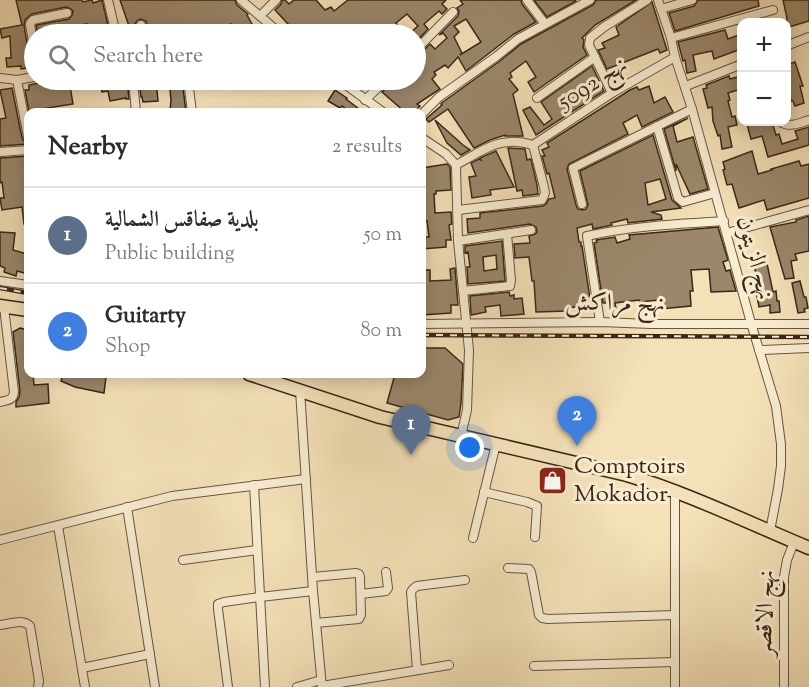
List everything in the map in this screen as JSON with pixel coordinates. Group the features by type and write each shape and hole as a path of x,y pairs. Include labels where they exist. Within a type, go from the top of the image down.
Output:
{"main road":[{"path":"2,306 24,309"},
{"path":"262,378 380,417 627,475 675,491 809,548"}],"street":[{"path":"108,0 114,24"},
{"path":"241,0 269,24"},
{"path":"260,16 276,0"},
{"path":"527,0 545,24"},
{"path":"426,110 439,97 498,56 511,44 590,0"},
{"path":"612,93 589,45 590,38 647,0"},
{"name":"نهج الزيتون","path":"658,0 686,86 776,406 781,444 781,466 770,531"},
{"path":"661,9 692,0"},
{"path":"671,38 773,10"},
{"path":"426,40 453,12"},
{"path":"30,24 33,20 67,13"},
{"path":"791,44 809,37"},
{"path":"537,98 595,57"},
{"name":"نهج 5092","path":"533,145 612,93 675,57"},
{"path":"686,86 737,66"},
{"path":"0,78 24,79"},
{"path":"17,80 24,116"},
{"path":"134,90 136,108"},
{"path":"189,90 192,108"},
{"path":"352,90 377,108"},
{"path":"365,100 376,90"},
{"path":"582,204 573,168 692,109"},
{"path":"791,125 809,120"},
{"path":"657,126 678,198 683,202 716,193"},
{"path":"426,140 456,165 458,241 469,350 467,400 461,436"},
{"path":"456,165 497,143 506,141 533,145 545,193 542,200 458,210"},
{"path":"426,144 431,143"},
{"path":"0,152 24,150"},
{"path":"727,233 809,210"},
{"path":"600,322 587,236 635,228 724,221"},
{"path":"458,241 531,230"},
{"path":"463,291 510,286 507,234"},
{"path":"0,281 24,284"},
{"path":"0,402 11,400 14,397 2,306"},
{"name":"نهج مراكش","path":"426,324 600,322 809,324"},
{"path":"759,350 809,348"},
{"path":"300,390 313,591 322,684"},
{"path":"473,538 496,444"},
{"path":"0,540 172,496 306,479"},
{"path":"254,485 265,687"},
{"path":"675,491 675,687"},
{"path":"484,492 537,506 535,537"},
{"path":"127,507 155,687"},
{"path":"58,526 85,687"},
{"name":"نهج الاقصر","path":"784,687 784,577 794,542"},
{"path":"183,560 257,550"},
{"path":"508,568 529,568 539,615 542,618 675,615"},
{"path":"361,594 386,591 386,572"},
{"path":"313,577 359,574 361,594 359,619 316,623"},
{"path":"417,670 411,592 417,586 465,580"},
{"path":"228,687 219,604 313,591"},
{"path":"0,625 27,622 30,626 38,687"},
{"path":"82,668 150,654"},
{"path":"534,666 675,662"},
{"path":"297,687 449,665"}],"building":[{"path":"16,0 82,0 83,2 92,0 93,3 102,0 108,24 42,24 69,19 73,11 66,7 32,14 24,24 24,69 21,69 21,66 7,67 6,58 11,58 10,36 2,38 0,29 22,25"},
{"path":"120,0 235,0 237,5 248,14 252,24 147,24 146,21 140,19 135,24 128,24"},
{"path":"282,0 289,4 294,0 316,0 325,10 331,7 334,11 348,0 446,0 442,4 447,9 442,14 439,11 424,24 416,24 407,14 397,24 288,24 275,10"},
{"path":"460,0 521,0 536,22 514,34 466,71 458,57 448,68 445,65 434,72 436,75 432,79 440,89 417,104 420,106 418,108 400,108 382,92 384,90 426,90 426,48 430,44 435,49 447,38 443,33 439,35 458,16 457,8 463,4","holes":["466,19 481,42 460,55 462,53 454,37 459,32 454,26"]},
{"path":"534,0 575,0 576,1 547,17"},
{"path":"596,0 636,0 595,25 582,38 587,55 534,92 528,82 536,77 526,61 510,73 512,77 509,79 518,90 513,94 523,136 505,135 474,148 448,109 429,122 426,119 443,102 521,44 593,5"},
{"path":"698,0 758,0 759,6 675,31 669,13 694,6"},
{"path":"783,0 809,0 809,21 791,26 791,18 787,18"},
{"path":"652,2 667,50 660,53 658,49 607,69 598,50 605,48 602,43 619,35 616,27"},
{"path":"725,30 728,39 737,36 737,50 714,59 712,51 693,55 696,71 687,73 678,42"},
{"path":"795,62 803,86 800,86 804,103 795,106 791,101 791,63"},
{"path":"592,66 604,91 536,135 523,110 530,107 544,125 552,119 541,102"},
{"path":"729,76 730,79 737,77 737,90 728,93 732,117 735,116 737,125 728,127 732,147 722,149 720,135 718,136 713,121 712,107 708,108 703,89 707,88 706,85"},
{"path":"649,86 654,103 665,97 673,112 642,127 637,115 623,123 628,134 569,164 567,169 576,205 578,209 583,210 588,205 580,171 653,135 672,200 681,208 651,212 661,215 662,219 628,223 627,219 593,229 592,224 577,228 591,305 567,308 568,311 536,312 534,281 532,281 529,257 515,258 514,244 530,243 529,236 537,232 536,227 530,224 468,233 467,219 480,218 480,213 543,206 549,199 555,198 542,156 545,156 542,150 549,147 547,143 630,90 637,87 639,90","holes":["660,179 666,199 648,205 645,183"]},
{"path":"12,88 24,144 0,146 0,119 6,118 0,90"},
{"path":"25,90 71,90 73,104 28,108"},
{"path":"102,90 128,90 129,99 110,101 108,91 102,92"},
{"path":"140,90 157,90 158,101 143,102"},
{"path":"170,90 183,90 186,108 170,108"},
{"path":"335,90 358,108 342,106 340,108 328,101"},
{"path":"688,118 673,126 677,142 693,137 708,189 690,194 676,164 676,171 664,129"},
{"path":"435,120 470,150 461,155 447,143"},
{"path":"748,126 773,126 782,144 798,139 795,131 809,127 809,145 768,157 762,136 751,139"},
{"path":"508,148 525,149 527,160 531,159 538,194 523,196 522,190 517,191"},
{"path":"496,151 514,187 490,190 491,195 472,198 469,177 476,176 471,163"},
{"path":"752,151 758,174 799,161 801,166 809,164 809,198 767,210 764,200 739,208 732,184 727,185 723,162"},
{"path":"24,156 24,224 22,207 2,210 0,198 4,198 2,182 0,183 0,158"},
{"path":"447,164 450,167 451,190 436,191 434,194 435,213 451,212 452,224 449,225 451,240 446,240 446,247 426,249 426,237 429,237 426,221 426,167"},
{"path":"809,216 809,251 795,254 797,260 791,261 794,278 785,279 770,227 796,222 796,220"},
{"path":"718,227 728,260 723,262 726,271 730,270 736,291 711,292 709,269 691,270 693,291 690,291 691,306 660,309 659,300 640,302 639,300 615,303 616,308 609,309 608,303 603,303 594,243 597,242 596,240 615,237 617,243 630,239 629,235"},
{"path":"0,232 15,233 13,250 24,253 24,273 17,271 16,276 4,272 5,268 0,266"},
{"path":"502,241 505,281 468,284 467,267 470,267 465,246","holes":["496,255 497,269 484,271 483,257"]},
{"path":"766,259 773,292 776,291 777,301 779,301 780,312 770,313 770,305 759,307 754,281 758,280 753,263"},
{"path":"455,268 458,305 451,305 451,313 426,315 426,270 430,270 430,281 451,280 450,269"},
{"path":"800,281 808,308 804,309 805,312 798,313 792,283"},
{"path":"509,292 510,296 514,295 514,299 522,298 524,314 501,316 500,305 485,307 486,312 471,315 470,296"},
{"path":"20,328 24,329 24,378 33,378 34,385 48,384 49,403 16,407 20,391 13,332"},
{"path":"426,348 445,348 463,364 459,417 448,420 387,403 394,378 426,378"},
{"path":"62,378 106,378 104,393 75,387 61,381"}],"railway":[{"path":"0,288 24,292"},
{"path":"426,335 809,337"}],"place":[{"name":"Guitarty","path":"577,446"},
{"name":"بلدية صفاقس الشمالية","path":"411,455"},
{"name":"Comptoirs Mokador","path":"553,481"}]}
